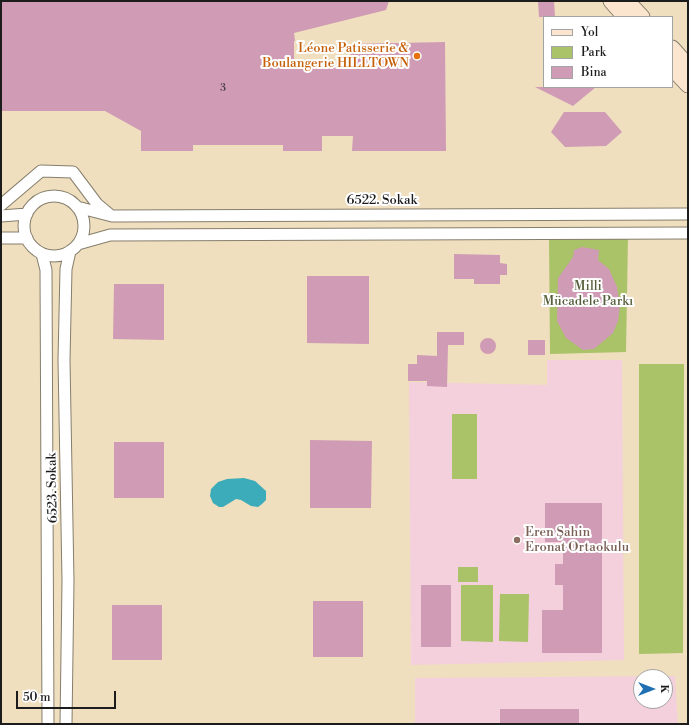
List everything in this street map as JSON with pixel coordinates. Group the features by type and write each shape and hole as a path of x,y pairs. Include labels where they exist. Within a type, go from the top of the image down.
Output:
{"street":[{"path":"611,1 624,16"},
{"path":"626,1 641,16"},
{"path":"673,49 688,66"},
{"path":"673,69 688,85"},
{"path":"1,205 41,171 73,172 97,204 112,216"},
{"path":"74,248 84,230 84,222 77,207 67,200 54,196 38,201 27,214 25,222 27,238 36,250 42,254 56,256 110,235 688,232"},
{"name":"6522. Sokak","path":"77,207 112,216 688,214"},
{"path":"1,216 27,214"},
{"path":"1,238 27,238"},
{"name":"6523. Sokak","path":"66,724 68,581 64,360 66,269 74,248"},
{"name":"6523. Sokak","path":"42,254 46,270 48,724"}],"shaded area":[{"name":"Eren Şahin Eronat Ortaokulu","path":"547,360 622,360 624,660 411,665 409,382 547,385"},
{"path":"633,676 633,709 673,709 673,676 675,676 678,724 415,724 415,678"}],"green space":[{"name":"Milli Mücadele Parkı","path":"549,237 628,237 626,352 550,354"},
{"path":"639,364 684,364 683,653 639,654"},
{"path":"452,414 477,414 477,479 452,479"},
{"path":"458,567 478,567 478,582 458,582"},
{"path":"461,585 493,585 493,642 461,641"},
{"path":"500,594 529,594 528,642 499,641"}],"water":[{"path":"244,478 255,481 266,491 266,500 262,504 258,507 251,506 241,500 236,499 223,507 219,507 213,503 210,496 211,489 218,482 227,479"}],"building":[{"path":"1,1 389,1 386,10 294,33 294,65 350,65 351,44 445,42 446,151 352,151 353,136 322,136 322,151 283,151 283,145 193,145 193,151 141,151 141,131 105,111 1,111"},
{"path":"538,1 554,1 555,16 539,17"},
{"path":"535,87 595,88 573,106"},
{"path":"564,112 605,112 622,132 606,146 565,147 551,132"},
{"path":"582,247 599,250 598,260 609,269 617,287 620,306 618,321 613,333 594,349 583,350 566,338 557,321 558,278 573,257 574,250"},
{"path":"454,254 500,255 500,263 507,264 507,275 500,275 500,284 474,284 474,279 454,279"},
{"path":"307,276 369,276 369,344 307,343"},
{"path":"114,284 164,284 164,340 113,339"},
{"path":"437,332 464,332 464,345 448,345 447,387 427,386 427,381 408,381 408,364 417,364 417,355 437,356"},
{"path":"488,338 495,343 496,346 491,353 488,354 481,349 480,346 485,339"},
{"path":"528,340 545,340 545,355 528,355"},
{"path":"310,440 372,441 371,508 310,508"},
{"path":"114,442 164,442 164,498 114,498"},
{"name":"Eren Şahin Eronat Ortaokulu","path":"545,503 602,503 602,653 542,653 542,610 563,610 563,585 555,585 555,564 563,564 563,542 545,542"},
{"path":"421,585 451,585 451,647 421,647"},
{"path":"313,601 363,601 363,657 313,657"},
{"path":"112,605 162,605 162,660 112,660"},
{"path":"500,709 579,709 579,724 500,724"}],"place":[{"name":"Léone Patisserie & Boulangerie HILLTOWN","path":"417,56"},
{"name":"Eren Şahin Eronat Ortaokulu","path":"517,540"}]}
